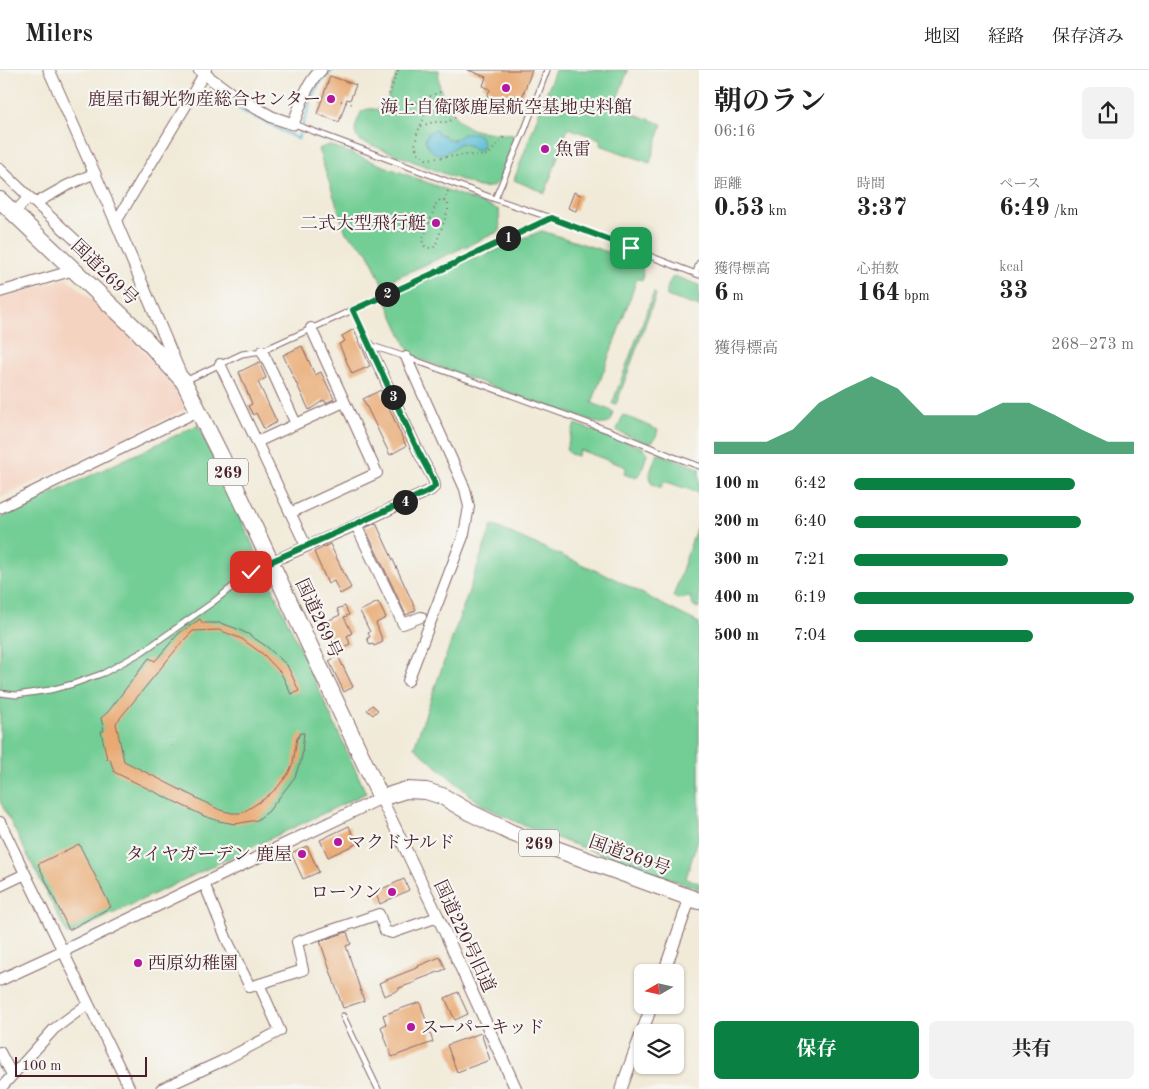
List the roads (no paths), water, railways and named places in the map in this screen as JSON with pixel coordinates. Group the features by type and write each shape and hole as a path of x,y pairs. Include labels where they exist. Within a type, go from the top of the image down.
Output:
{"highway":[{"name":"国道269号","path":"0,200 138,331 184,382 381,798 406,790 442,796 469,812 512,833 694,900"}],"street":[{"path":"49,70 184,382"},
{"path":"116,222 203,71 233,95 272,117 296,125 307,90 321,70"},
{"path":"0,169 86,250"},
{"path":"14,213 33,200 94,173"},
{"path":"0,292 74,270"},
{"path":"290,513 377,473 312,328"},
{"path":"270,562 431,490 435,486 370,345"},
{"path":"262,351 296,424"},
{"path":"406,357 465,489 469,507 464,534 408,681"},
{"path":"220,364 306,546"},
{"path":"256,442 344,402"},
{"path":"0,508 198,411"},
{"path":"356,524 403,624 421,617"},
{"path":"0,980 63,952 381,798"},
{"name":"国道220号旧道","path":"381,798 438,917 513,1088"},
{"path":"0,822 130,1089"},
{"path":"0,886 25,874"},
{"path":"204,883 227,940 250,988 303,970 297,942 379,914 385,931 392,933 438,917"},
{"path":"667,964 694,900"},
{"path":"161,1089 222,1061 280,1031 259,984"},
{"path":"0,1089 54,1029 88,1004"},
{"path":"621,1089 649,1014"},
{"path":"0,1052 12,1075"}],"lane":[{"path":"495,199 525,129 547,70"},
{"path":"296,125 551,218 697,274 699,264"},
{"path":"184,382 242,354 262,351 551,218"},
{"path":"353,310 370,345 610,431 699,466"},
{"path":"0,693 16,695 50,690 104,673 142,652 212,603 251,572 270,562"},
{"path":"343,1016 378,1089"}],"water":[{"path":"434,130 450,140 464,134 474,133 482,139 482,148 477,150 460,143 444,153 434,152 425,140 428,133"}],"waterway":[{"path":"213,96 298,139 319,83 333,70"}],"place":[{"name":"海上自衛隊鹿屋航空基地史料館","path":"506,88"},
{"name":"鹿屋市観光物産総合センター","path":"331,99"},
{"name":"魚雷","path":"545,149"},
{"name":"二式大型飛行艇","path":"436,223"},
{"name":"マクドナルド","path":"338,842"},
{"name":"タイヤガーデン 鹿屋","path":"302,854"},
{"name":"ローソン","path":"392,892"},
{"name":"西原幼稚園","path":"138,963"},
{"name":"スーパーキッド","path":"411,1027"}]}
